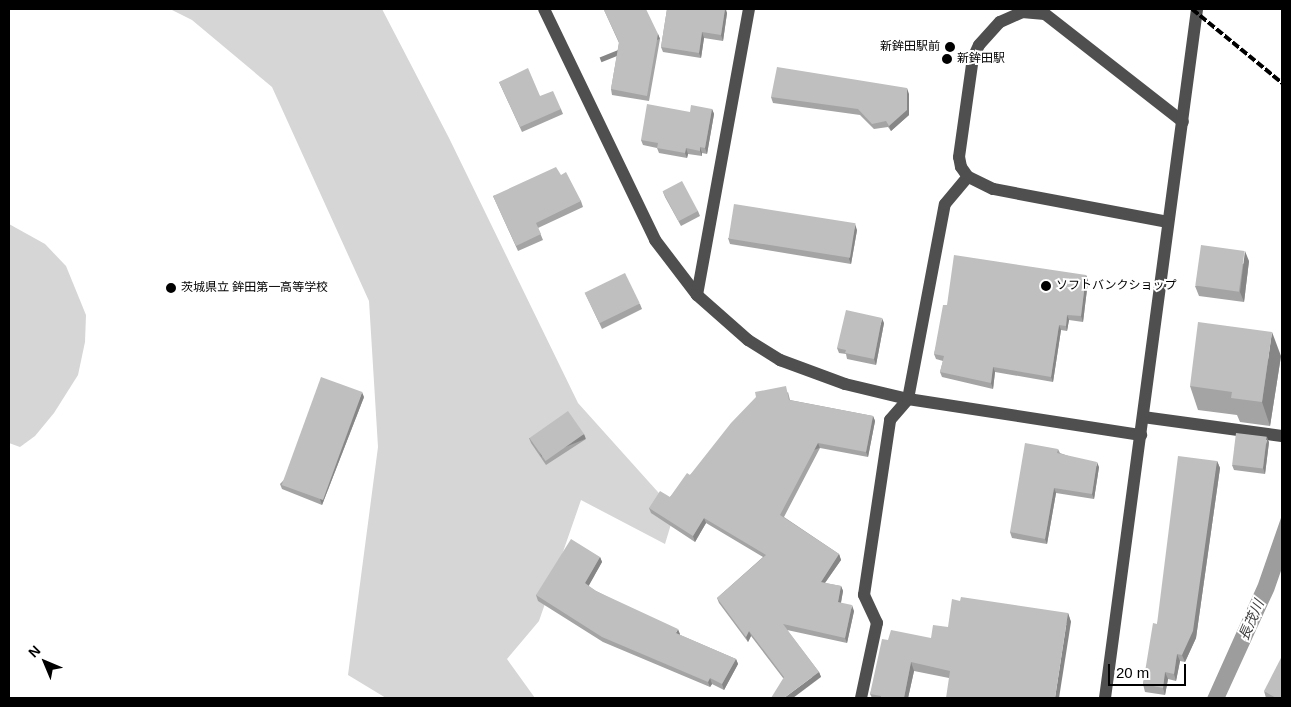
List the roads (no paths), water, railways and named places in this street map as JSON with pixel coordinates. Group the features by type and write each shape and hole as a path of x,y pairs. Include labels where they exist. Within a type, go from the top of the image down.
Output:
{"street":[{"path":"544,9 655,240 697,294 748,340 780,360 845,384 908,399 1141,435"},
{"path":"697,294 748,9"},
{"path":"1105,698 1198,9"},
{"path":"1168,222 993,189 968,177 961,167 959,157 973,58 989,32 1011,13 1045,14 1183,122"},
{"path":"860,698 877,624 864,595 890,420 908,399 945,204 968,177"},
{"path":"1143,417 1282,436"}],"water":[{"name":"長茂川","path":"1282,515 1282,568 1274,591 1225,698 1207,698 1258,584"}],"railway":[{"path":"1192,9 1282,83"}],"place":[{"name":"新鉾田駅前","path":"950,47"},
{"name":"新鉾田駅","path":"947,59"},
{"name":"ソフトバンクショップ","path":"1046,286"},
{"name":"茨城県立 鉾田第一高等学校","path":"171,288"}]}
